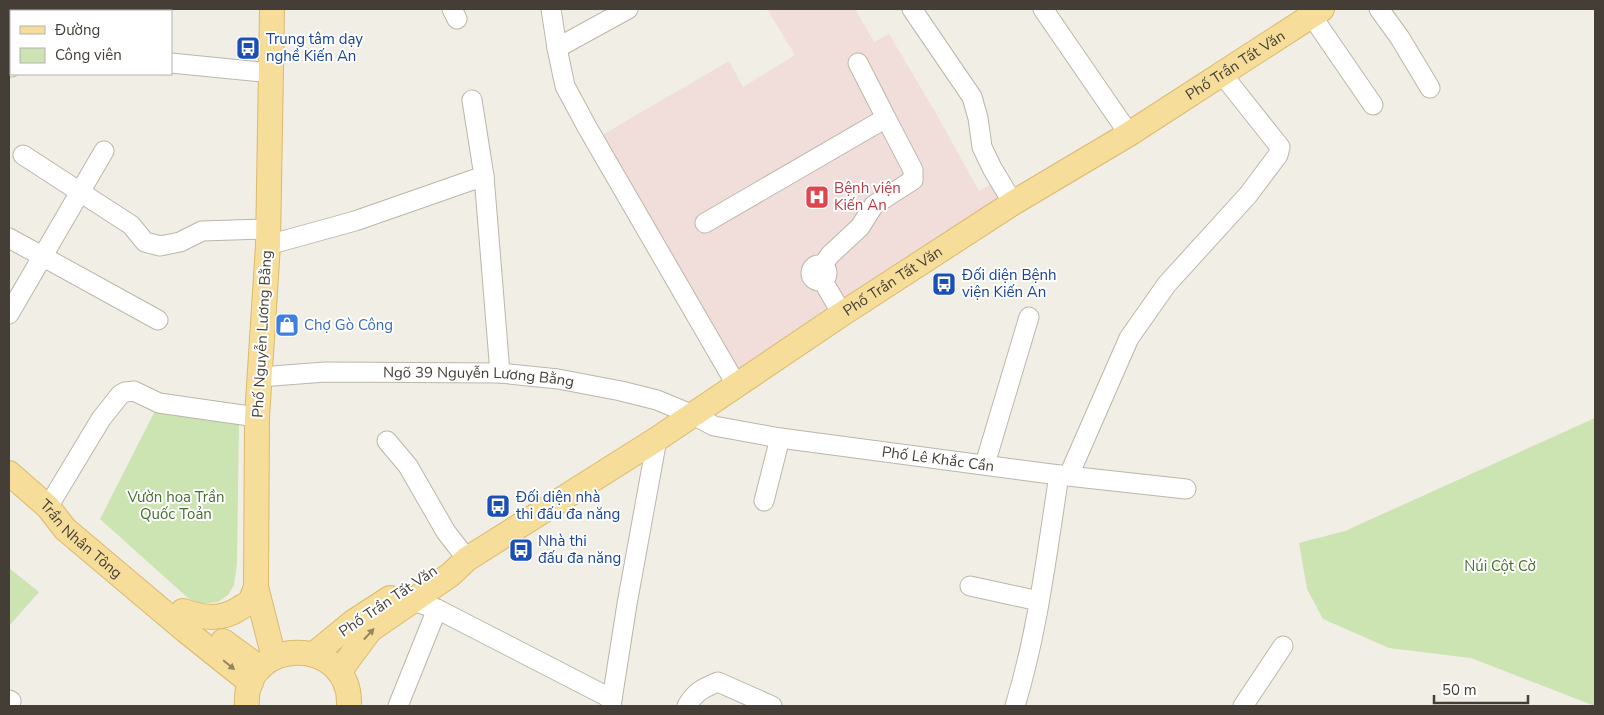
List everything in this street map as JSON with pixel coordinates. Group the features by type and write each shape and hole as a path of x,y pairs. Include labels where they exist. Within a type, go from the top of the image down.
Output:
{"main road":[{"name":"Phố Nguyễn Lương Bằng","path":"261,669 256,587 257,417 268,237 272,9"},
{"name":"Phố Trần Tất Văn","path":"339,672 370,630 450,575 467,559 657,439 842,314 1013,203 1129,134 1222,74 1314,11"},
{"path":"9,473 48,507"},
{"name":"Trần Nhân Tông","path":"48,507 74,519 183,610 261,669"},
{"name":"Trần Nhân Tông","path":"48,507 65,529 186,631 261,669"},
{"name":"Phố Trần Tất Văn","path":"314,654 353,622 442,565 467,559"},
{"path":"183,610 198,616 223,617 235,612 249,602 256,587"},
{"path":"247,706 248,692 261,669 293,652 314,654 332,664 347,687 349,706"}],"street":[{"path":"551,9 565,86 737,386"},
{"path":"557,48 628,9"},
{"path":"912,9 972,97 978,118 982,147 1013,203"},
{"path":"1043,9 1129,134"},
{"path":"1379,9 1400,38 1430,88"},
{"path":"1314,11 1373,104"},
{"path":"172,63 271,73"},
{"path":"842,314 823,273 830,255 860,227 874,205 913,180 913,170 858,63"},
{"path":"1015,706 1024,677 1064,475 1129,338 1167,284 1248,195 1278,155 1280,147 1222,74"},
{"path":"472,100 484,176 500,373"},
{"path":"705,223 886,118"},
{"path":"9,314 104,151"},
{"path":"23,155 131,225 145,242 160,246 180,242 202,231 268,237 312,234 484,176"},
{"path":"9,238 158,320"},
{"path":"985,464 1029,317"},
{"name":"Ngõ 39 Nguyễn Lương Bằng","path":"260,377 325,372 500,373 558,379 621,391 657,400 693,415"},
{"path":"48,507 100,419 120,395 125,392 134,391 159,403 257,417"},
{"name":"Phố Lê Khắc Cần","path":"693,415 714,426 780,438 1186,489"},
{"path":"764,501 780,438"},
{"path":"413,601 436,609 612,703 657,439"},
{"path":"387,441 408,466 446,532 467,559"},
{"path":"970,586 1039,601"},
{"path":"400,706 436,609"},
{"path":"1243,706 1283,646"},
{"path":"687,706 692,697 702,689 718,682 772,706"},
{"path":"9,700 11,701 10,706"}],"shaded area":[{"name":"Bệnh viện Kiến An","path":"767,9 855,9 874,42 889,34 979,191 994,182 1006,203 737,379 597,138 729,61 743,87 795,55"}],"green space":[{"name":"Vườn hoa Trần Quốc Toản","path":"155,411 239,420 237,563 234,585 228,595 218,602 200,604 188,598 100,519"},
{"name":"Núi Cột Cờ","path":"1595,418 1595,706 1471,658 1389,648 1323,619 1307,589 1299,543 1345,531"},
{"path":"9,568 39,592 9,626"}],"place":[{"name":"Trung tâm dạy nghề Kiến An","path":"248,48"},
{"name":"Bệnh viện Kiến An","path":"817,197"},
{"name":"Đối diện Bệnh viện Kiến An","path":"944,284"},
{"name":"Chợ Gò Công","path":"287,325"},
{"name":"Đối diện nhà thi đấu đa năng","path":"498,506"},
{"name":"Nhà thi đấu đa năng","path":"521,550"}]}
